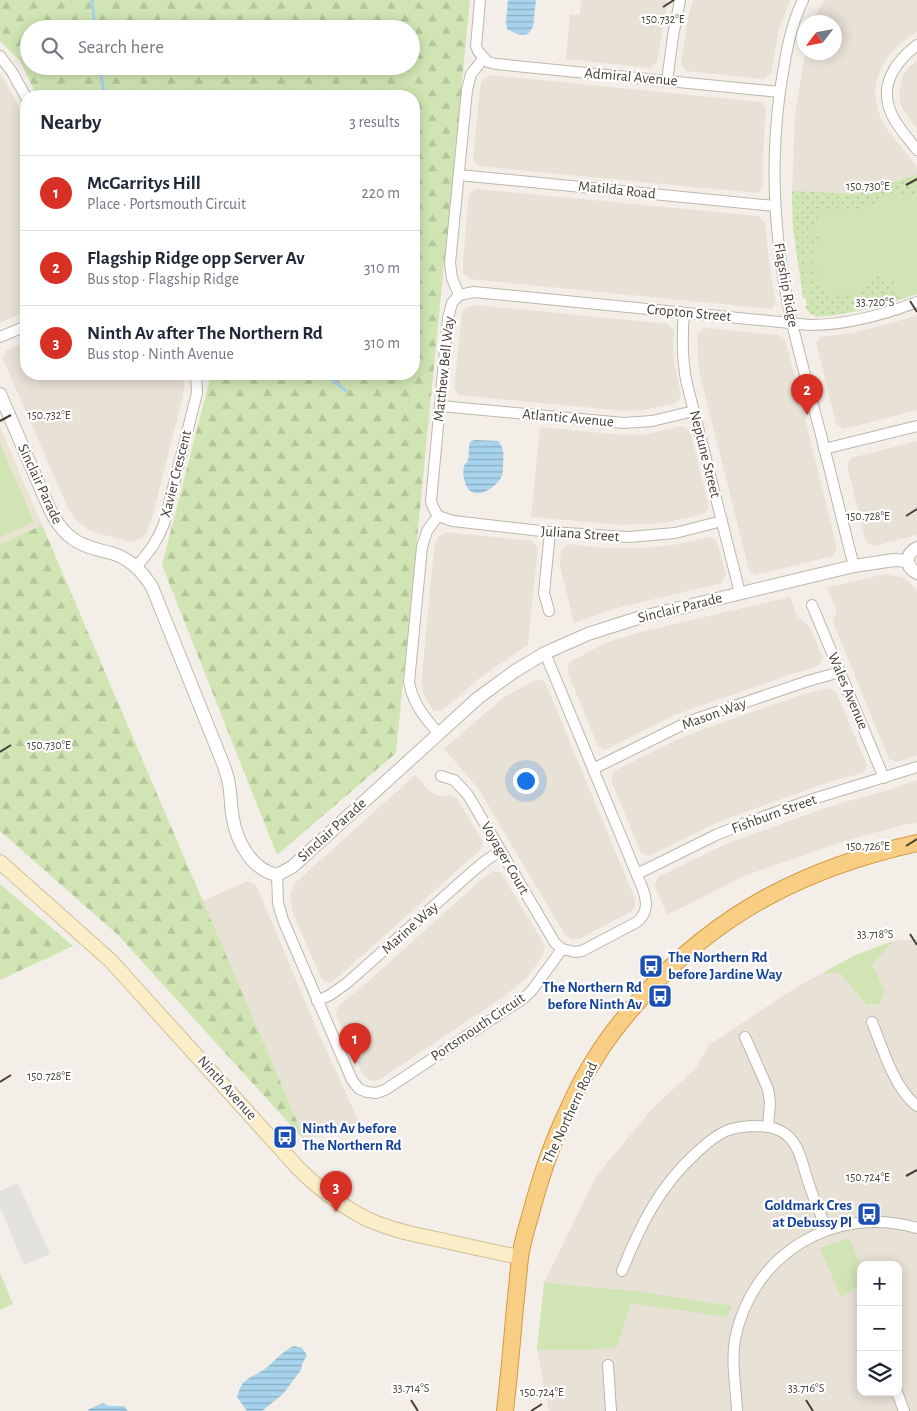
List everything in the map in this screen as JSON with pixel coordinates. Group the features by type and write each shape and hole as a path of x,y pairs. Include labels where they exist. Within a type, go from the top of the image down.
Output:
{"highway":[{"name":"The Northern Road","path":"505,1411 520,1257 534,1203 555,1138 583,1079 596,1056 616,1028 668,969 685,953 721,924 763,898 814,874 856,859 917,843"}],"main road":[{"name":"Ninth Avenue","path":"0,862 111,961 297,1167 331,1197 368,1219 387,1226 520,1257"}],"street":[{"path":"480,0 476,46 484,58"},
{"path":"667,80 672,36 680,0"},
{"name":"Flagship Ridge","path":"803,0 791,29 780,92 775,148 775,206 782,270 793,324 854,566"},
{"path":"917,45 902,58 890,76 887,101 897,124 917,150"},
{"path":"0,56 22,90"},
{"name":"Admiral Avenue","path":"484,58 488,62 496,64 780,92"},
{"name":"Matthew Bell Way","path":"438,516 431,501 448,318 452,303 460,295 452,278 450,263 468,82 475,68 484,58"},
{"name":"Matilda Road","path":"459,175 775,206"},
{"name":"Cropton Street","path":"460,295 474,292 793,324 822,325 844,323 917,302"},
{"name":"Neptune Street","path":"684,313 683,361 740,593"},
{"path":"0,338 20,329"},
{"name":"Xavier Crescent","path":"136,567 152,549 164,524 197,393 196,380"},
{"name":"Sinclair Parade","path":"0,394 53,517 61,528 77,542 125,559 136,567 152,587 228,777 232,817 238,838 256,864 263,870 277,875 292,867 478,698 515,671 546,653 588,634 638,618 854,566 894,560 908,561"},
{"name":"Atlantic Avenue","path":"441,406 624,423 652,421 694,411"},
{"path":"824,449 917,426"},
{"path":"438,516 426,531 422,547 409,682 418,708 439,734"},
{"name":"Juliana Street","path":"438,516 453,521 550,532 629,537 675,533 722,521"},
{"path":"549,611 544,593 550,532"},
{"path":"917,548 910,553 908,561 910,568 917,573"},
{"name":"Wales Avenue","path":"812,605 884,778"},
{"path":"546,653 637,874 646,902 646,908 641,918 582,951 575,952 562,949"},
{"name":"Mason Way","path":"593,769 690,721 808,680 840,672"},
{"name":"Fishburn Street","path":"637,874 716,835 743,824 814,799 917,768"},
{"name":"Voyager Court","path":"441,776 454,780 468,795 555,943 562,949"},
{"name":"Marine Way","path":"317,1001 339,990 473,871 488,859 501,852"},
{"name":"Portsmouth Circuit","path":"277,875 280,912 352,1080 363,1091 376,1093 385,1090 524,998 533,989 562,949"},
{"path":"872,1022 897,1082 906,1096 917,1106"},
{"path":"746,1037 768,1089 770,1102 768,1126"},
{"path":"622,1271 649,1212 667,1185 688,1161 712,1139 728,1130 740,1127 768,1126 783,1132 795,1144 811,1192 827,1230"},
{"path":"737,1411 733,1369 734,1344 738,1325 748,1300 760,1281 781,1258 803,1241 827,1230 853,1223 893,1222 917,1228"},
{"path":"608,1365 611,1411"},
{"path":"898,1396 904,1411"}],"shaded area":[{"path":"581,0 668,0 657,62 650,68 566,59 570,14 580,15"},
{"path":"693,0 790,0 779,29 771,73 764,79 686,71 681,64"},
{"path":"824,0 917,0 917,31 888,56 880,70 875,91 880,117 886,128 917,167 917,175 855,194 792,191 795,116 804,60 842,60 842,15 816,15"},
{"path":"917,61 917,129 903,110 899,94 903,75"},
{"path":"0,73 20,109 20,314 0,323"},
{"path":"491,75 761,102 766,108 763,187 757,193 478,166 473,159 480,88 482,80"},
{"path":"476,189 758,216 765,223 776,303 771,309 470,279 463,273 463,260 469,194"},
{"path":"474,305 668,324 674,331 675,367 681,396 676,403 643,410 625,411 459,395 454,388 462,314 465,308"},
{"path":"917,315 917,410 844,429 836,424 816,342 821,337 851,333"},
{"path":"704,328 778,335 786,342 837,548 833,556 756,575 749,570 700,375 697,333"},
{"path":"20,344 20,380 183,380 183,396 151,521 146,534 141,538 129,542 91,531 78,522 68,508 3,359 6,350"},
{"path":"682,426 690,430 709,507 704,514 663,523 622,525 531,517 540,427 631,435 647,434"},
{"path":"0,427 42,525 0,545"},
{"path":"917,441 917,535 874,546 866,542 847,465 851,458"},
{"path":"445,532 532,541 538,547 528,645 482,676 442,711 433,710 423,694 422,676 434,549 437,538"},
{"path":"710,537 717,541 726,575 721,583 617,608 574,623 560,565 561,550 568,544 602,548 645,548 673,545"},
{"path":"885,574 905,578 917,591 917,755 897,762 889,759 833,622 837,611 827,588"},
{"path":"790,597 797,616 810,627 823,658 819,666 675,715 605,750 598,746 567,671 570,662 605,643 641,632"},
{"path":"538,679 545,682 635,899 635,907 630,912 579,939 572,940 565,935 478,788 444,749 503,698"},
{"path":"828,688 836,692 867,765 863,773 832,781 720,821 649,856 641,853 611,780 614,771 676,740 704,729 798,696"},
{"path":"415,775 430,792 440,796 451,795 457,799 483,842 481,850 339,976 330,983 322,980 293,913 290,895 294,884"},
{"path":"917,780 917,823 844,841 744,876 667,915 655,886 658,877 726,844 828,807"},
{"path":"493,871 501,873 544,944 543,955 526,979 503,997 379,1080 371,1081 363,1075 336,1014 339,1005"},
{"path":"248,881 256,885 318,1032 359,1122 306,1141 202,901"},
{"path":"917,939 917,1411 549,1411 537,1350 544,1283 597,1175 652,1109 696,1068 709,1045 798,986 823,973 840,973 867,1005 879,1005 885,990 872,965 893,941"},
{"path":"18,1183 50,1254 24,1265 0,1207 0,1191"}],"green space":[{"path":"0,0 470,0 396,753 277,855 162,565 209,380 420,380 420,90 34,90 27,75 420,75 420,20 20,20 20,61 0,41"},
{"path":"917,175 917,294 867,309 816,317 808,310 802,283 792,191 855,194"},
{"path":"917,175 917,201 894,192 862,210 831,208 823,210 817,219 814,230 808,237 805,298 803,298 793,228 792,191 855,194"},
{"path":"817,236 831,245 820,241 816,243 817,284 821,285 820,290 839,295 840,293 856,292 868,282 874,273 889,283 894,280 899,299 867,308 812,315 805,306 809,306 812,240"},
{"path":"0,444 34,522 0,537"},
{"path":"42,525 306,1142 118,935 0,831 0,545"},
{"path":"0,884 73,946 0,980"},
{"path":"893,941 872,965 885,990 879,1005 867,1005 840,973 823,973 853,956"},
{"path":"849,1238 859,1261 857,1261 857,1287 841,1297 820,1248"},
{"path":"0,1273 13,1304 0,1310"},
{"path":"544,1283 635,1291 732,1306 727,1317 631,1303 617,1347 589,1350 537,1350"}],"water":[{"path":"508,0 536,0 533,27 528,34 517,34 507,29"},
{"path":"476,440 498,441 503,454 501,478 492,488 480,493 470,491 466,486 463,474 464,466 469,458 470,443"},
{"path":"294,1346 302,1348 307,1355 301,1370 283,1394 262,1411 247,1411 237,1397 243,1384"},
{"path":"103,1403 109,1406 124,1406 128,1411 88,1411"}],"waterway":[{"path":"92,0 94,20"},
{"path":"101,75 104,90"},
{"path":"332,380 346,391"}],"place":[{"name":"Flagship Ridge opp Server Av","path":"807,415"},
{"name":"The Northern Rd before Jardine Way","path":"651,966"},
{"name":"The Northern Rd before Ninth Av","path":"660,996"},
{"name":"McGarritys Hill","path":"355,1064"},
{"name":"Ninth Av before The Northern Rd","path":"285,1137"},
{"name":"Ninth Av after The Northern Rd","path":"336,1212"},
{"name":"Goldmark Cres at Debussy Pl","path":"869,1214"}]}
